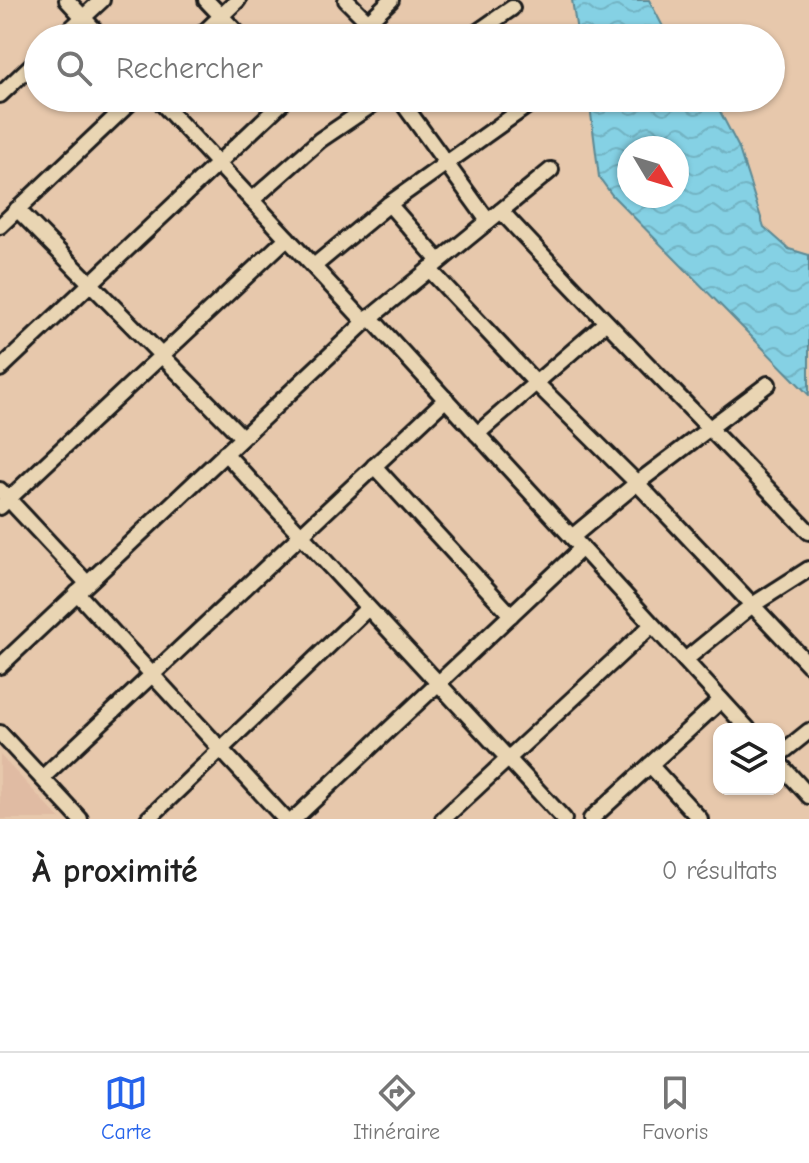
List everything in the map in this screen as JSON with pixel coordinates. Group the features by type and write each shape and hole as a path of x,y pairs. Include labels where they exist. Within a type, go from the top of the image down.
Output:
{"street":[{"path":"67,0 89,24"},
{"path":"76,24 102,0"},
{"path":"206,0 229,24"},
{"path":"213,24 238,0"},
{"path":"346,0 368,22 391,0"},
{"path":"489,24 512,8"},
{"path":"3,86 24,70"},
{"path":"0,226 120,112"},
{"path":"170,112 287,238 446,399 742,723"},
{"path":"0,369 272,112"},
{"path":"252,200 320,140 361,112"},
{"path":"409,112 488,221"},
{"path":"314,266 389,204 518,112"},
{"path":"0,666 368,319 551,170"},
{"path":"389,204 434,265 536,383 637,483 809,665"},
{"path":"17,209 242,437"},
{"path":"501,211 605,323 809,532"},
{"path":"287,238 3,499 82,588 152,675 221,750 292,819 511,615 637,483 768,384"},
{"path":"477,434 605,323"},
{"path":"42,778 446,399"},
{"path":"225,453 564,819"},
{"path":"374,466 511,615"},
{"path":"685,660 751,606 809,569"},
{"path":"148,819 368,608"},
{"path":"443,819 652,625"},
{"path":"591,819 721,700"},
{"path":"785,750 809,731"},
{"path":"0,733 80,819"},
{"path":"650,765 700,819"},
{"path":"785,770 809,796"}],"shaded area":[{"path":"0,755 60,819 0,819"}],"water":[{"path":"572,0 649,0 662,24 576,24"},
{"path":"591,112 720,112 738,146 764,227 789,249 809,255 809,395 625,208 689,208 689,136 617,136 617,200 599,177"}]}
